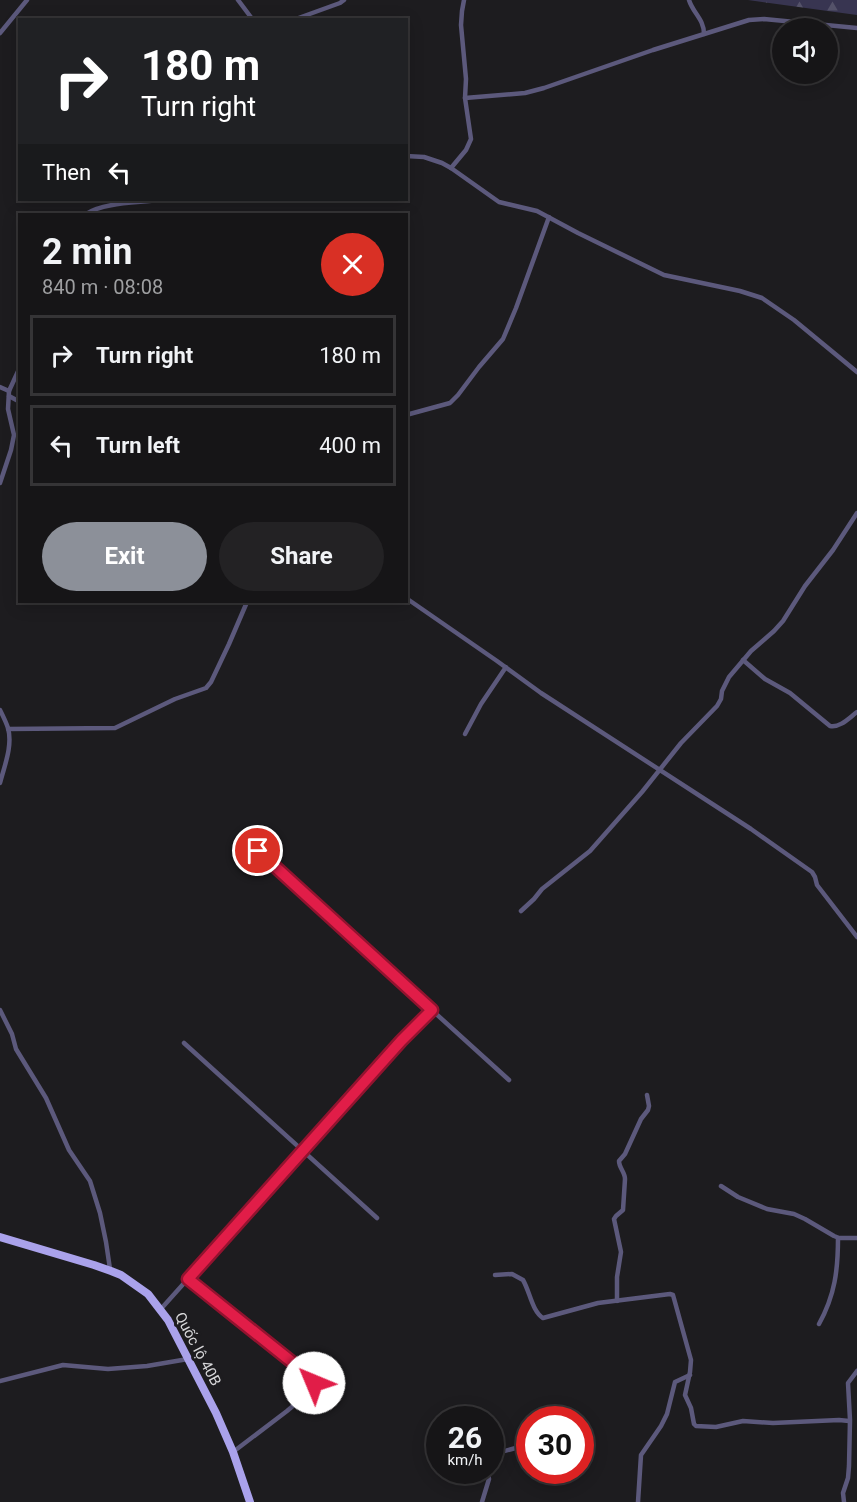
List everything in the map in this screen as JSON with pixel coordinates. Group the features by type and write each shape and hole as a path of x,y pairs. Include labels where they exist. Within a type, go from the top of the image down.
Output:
{"highway":[{"name":"Quốc lộ 40B","path":"0,1237 111,1271 121,1275 148,1294 168,1320 216,1413 233,1452 250,1502"}],"street":[{"path":"0,33 27,0"},
{"path":"238,0 252,18"},
{"path":"298,18 344,0"},
{"path":"451,168 466,150 471,138 465,98 466,79 461,25 464,0"},
{"path":"689,0 703,23 705,34"},
{"path":"465,98 525,93 544,88 749,20 764,19 857,28"},
{"path":"408,156 424,157 451,168 499,202 531,209 664,275 740,291 767,300 857,372"},
{"path":"88,213 111,206 151,201"},
{"path":"408,414 453,401 503,339 549,217"},
{"path":"0,483 14,435 9,415 9,394 18,372"},
{"path":"0,387 18,401"},
{"path":"521,911 542,889 590,851 681,743 717,706 726,684 743,660 783,621 805,586 849,528 857,513"},
{"path":"408,599 541,693 751,829 812,872 817,885 857,937"},
{"path":"8,729 116,728 176,699 206,688 212,682 247,603"},
{"path":"743,660 765,679 790,693 830,726 840,725 857,712"},
{"path":"465,734 481,704 506,667"},
{"path":"0,710 8,729 9,746 0,783"},
{"path":"240,836 509,1080"},
{"path":"0,1010 12,1034 16,1049 46,1098 69,1150 90,1181 100,1213 111,1271"},
{"path":"160,1310 401,1041 432,1010"},
{"path":"184,1043 377,1218"},
{"path":"617,1301 617,1277 621,1252 615,1219 623,1210 625,1179 619,1161 648,1110 647,1095"},
{"path":"722,1186 738,1197 767,1209 790,1213 805,1219 838,1238 857,1238"},
{"path":"819,1324 835,1283 838,1238"},
{"path":"495,1275 512,1274 523,1280 536,1312 541,1317 598,1303 672,1295 691,1360 686,1395 694,1424 699,1427 724,1426 743,1421 773,1423 857,1421"},
{"path":"188,1279 313,1379 313,1387 307,1394 233,1452"},
{"path":"0,1381 63,1365 108,1369 147,1366 188,1359"},
{"path":"843,1502 843,1493 848,1478 850,1420 848,1383 857,1371"},
{"path":"638,1502 641,1455 667,1414 675,1382 690,1375"},
{"path":"482,1502 487,1484"}],"green space":[{"path":"748,0 857,0 857,15"}],"route":[{"path":"258,851 432,1010 401,1041 188,1279 307,1374 314,1383"}]}
